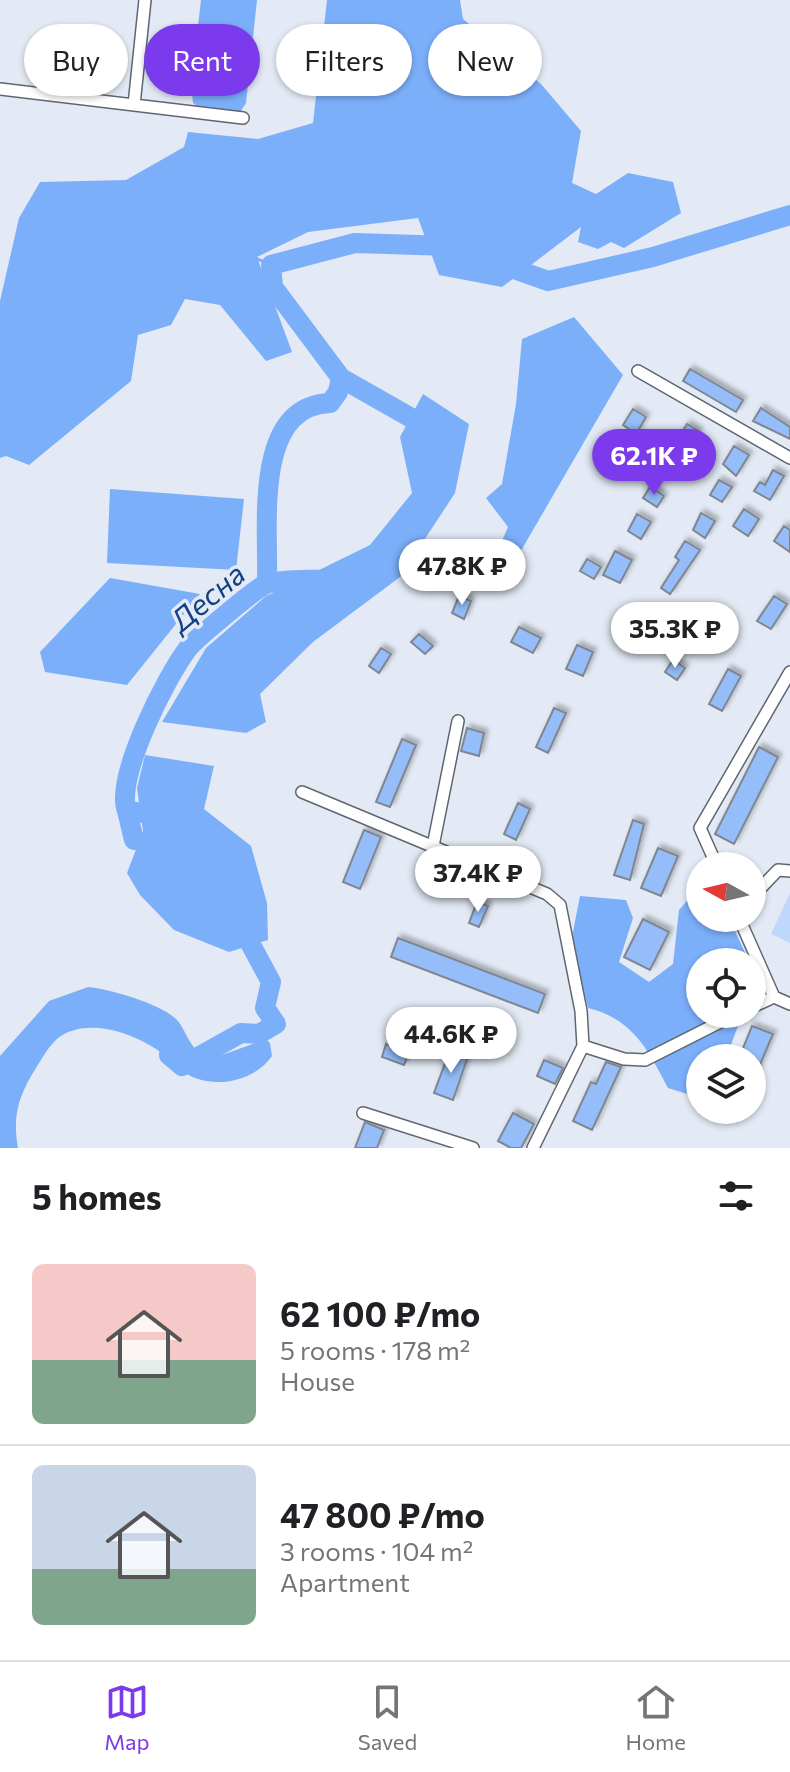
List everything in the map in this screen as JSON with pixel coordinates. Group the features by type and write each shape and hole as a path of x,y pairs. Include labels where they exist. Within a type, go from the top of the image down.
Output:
{"street":[{"path":"134,105 145,0"},
{"path":"0,89 243,118"},
{"path":"638,371 790,458"},
{"path":"711,852 700,828 790,672"},
{"path":"433,846 458,721"},
{"path":"302,792 547,894 560,905 581,1011 583,1046 533,1148"},
{"path":"766,885 784,870"},
{"path":"745,932 774,997 790,1004"},
{"path":"766,1001 774,997"},
{"path":"583,1046 624,1059 645,1060 708,1028"},
{"path":"363,1113 473,1148"}],"shaded area":[{"path":"201,0 257,0 254,24 198,24"},
{"path":"327,0 460,0 463,19 469,24 428,24 428,96 542,96 542,85 581,131 572,183 596,194 628,173 673,182 681,213 624,248 611,242 598,249 578,242 581,227 502,287 439,275 418,218 308,232 257,257 292,352 266,361 220,305 185,299 171,325 138,335 131,381 29,465 6,456 0,458 0,301 19,218 40,182 126,180 184,147 188,132 258,139 313,123 316,96 412,96 412,24 324,24"},
{"path":"192,96 247,96 241,111 201,110 193,103"},
{"path":"574,317 623,375 515,561 497,552 508,527 486,498 502,484 516,404 522,339"},
{"path":"423,394 469,424 455,493 400,577 313,642 260,694 266,722 246,733 162,722 206,648 266,596 370,545 412,493 400,437"},
{"path":"110,489 244,499 236,570 107,563"},
{"path":"110,578 200,594 127,685 45,672 40,652"},
{"path":"145,755 214,766 204,809 251,846 267,903 268,940 229,952 174,930 140,895 127,873 143,831 137,788"},
{"path":"790,893 790,943 771,934"},
{"path":"580,896 626,900 633,918 619,962 649,982 673,964 679,910 686,902 686,932 735,932 743,948 686,948 686,1028 737,1028 731,1044 686,1044 686,1094 668,1088 646,1049 628,1028 604,1013 588,1008 571,942"},
{"path":"88,987 135,998 160,1008 177,1020 194,1048 203,1055 222,1055 266,1039 270,1043 272,1056 248,1076 227,1081 205,1081 185,1072 161,1052 134,1037 108,1029 81,1028 69,1032 52,1045 25,1087 18,1106 18,1148 0,1148 0,1056 49,1001"}],"building":[{"path":"690,369 743,400 736,412 683,381"},
{"path":"761,408 790,427 790,439 753,421"},
{"path":"633,409 646,417 636,434 623,425"},
{"path":"687,424 699,431 689,447 677,440"},
{"path":"734,446 749,455 736,476 723,464"},
{"path":"773,470 784,476 770,500 754,491 760,482 765,485"},
{"path":"719,480 732,487 722,502 710,495"},
{"path":"650,487 664,496 657,507 643,498"},
{"path":"744,509 759,519 748,536 733,526"},
{"path":"701,513 715,521 705,538 693,530"},
{"path":"637,514 651,522 641,539 628,531"},
{"path":"784,526 790,530 790,552 774,541"},
{"path":"685,541 700,550 670,594 661,588 679,560 675,557"},
{"path":"615,551 632,560 620,583 603,575"},
{"path":"587,559 601,567 594,579 580,571"},
{"path":"459,596 471,601 464,619 452,613"},
{"path":"774,596 787,604 771,629 757,621"},
{"path":"519,627 541,638 533,653 511,642"},
{"path":"419,634 433,646 425,654 411,642"},
{"path":"577,645 593,652 583,676 566,669"},
{"path":"381,648 391,654 379,673 369,666"},
{"path":"673,660 685,668 677,680 665,672"},
{"path":"728,669 741,676 722,711 709,704"},
{"path":"554,708 566,713 548,753 536,747"},
{"path":"467,728 484,733 479,756 461,751"},
{"path":"402,739 416,745 390,807 376,802"},
{"path":"759,747 778,757 734,844 715,834"},
{"path":"518,803 530,809 516,840 504,834"},
{"path":"633,820 644,824 630,880 614,875"},
{"path":"364,830 381,837 360,889 343,882"},
{"path":"658,848 678,856 661,896 641,888"},
{"path":"477,902 488,906 479,927 469,923"},
{"path":"643,919 669,932 650,970 624,957"},
{"path":"398,938 545,994 538,1013 391,957"},
{"path":"751,1028 773,1034 766,1050 766,1044 745,1044"},
{"path":"386,1044 409,1052 404,1065 382,1057"},
{"path":"450,1050 468,1056 453,1100 434,1093"},
{"path":"544,1060 563,1068 555,1084 537,1076"},
{"path":"606,1062 621,1067 592,1130 573,1121 591,1082 596,1084"},
{"path":"513,1113 534,1124 521,1148 511,1148 498,1141"},
{"path":"365,1122 384,1130 377,1148 355,1148"}],"waterway":[{"name":"Десна","path":"0,1085 37,1030 87,1004 137,1016 172,1036 169,1055 182,1066 241,1033 259,1034 276,1024 265,1008 271,982 243,930 203,928 184,914 189,881 199,853 194,825 170,808 144,813 127,811 125,796 135,752 156,703 189,647 266,584 358,579 407,533 443,462 436,432 341,378 273,287 271,265 355,243 449,246 548,281 653,257 790,215"},
{"path":"0,415 31,352 83,284 140,246 224,244 271,265"},
{"path":"267,583 267,502 276,447 288,425 305,409 330,403 338,392 341,378"},
{"path":"127,811 134,840"}]}
